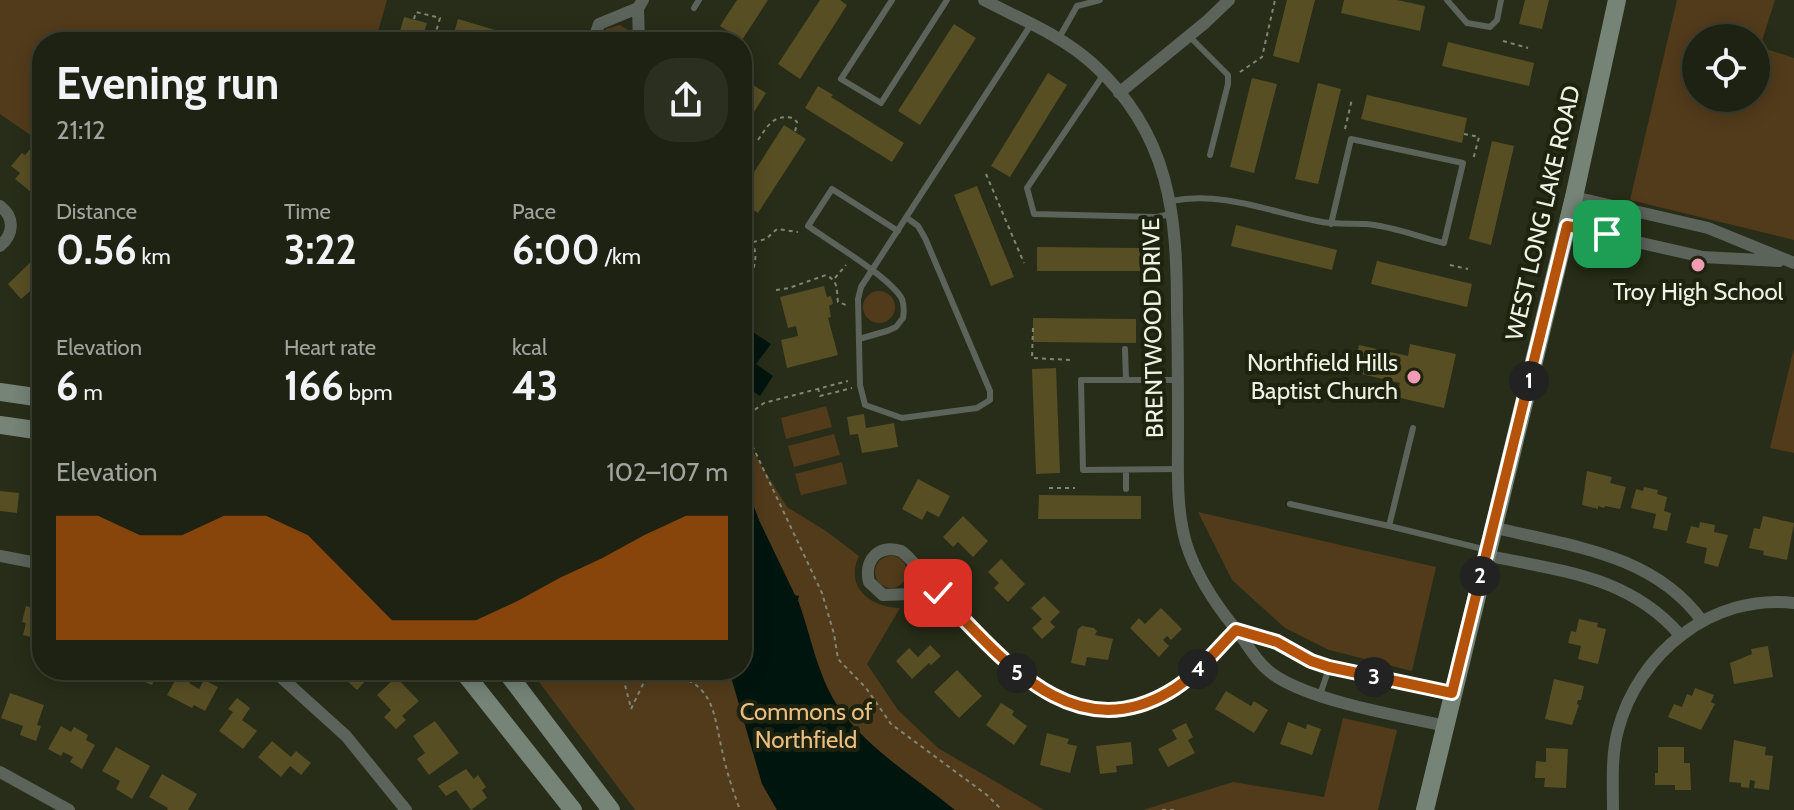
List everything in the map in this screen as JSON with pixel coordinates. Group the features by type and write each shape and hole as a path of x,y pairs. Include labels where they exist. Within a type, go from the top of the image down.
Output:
{"main road":[{"name":"WEST LONG LAKE ROAD","path":"1425,810 1574,197 1617,0"},
{"path":"0,392 32,397"},
{"path":"0,425 32,430"},
{"path":"470,680 573,810"},
{"path":"513,680 611,810"}],"street":[{"name":"BRENTWOOD DRIVE","path":"984,0 1059,38 1104,74 1151,144 1167,181 1177,250 1181,523 1193,562 1219,609 1260,665 1274,676 1320,695 1445,726"},
{"path":"1119,93 1229,0"},
{"path":"596,32 599,24 640,4 639,32"},
{"path":"1574,197 1708,228 1792,262"},
{"path":"0,206 10,217 12,225 8,238 0,246"},
{"path":"1567,226 1703,257 1792,262"},
{"path":"1492,527 1588,549 1630,563 1672,589 1702,621"},
{"path":"938,593 883,595 869,582 867,566 871,558 883,550 901,551 938,593 1027,682 1068,703 1096,708 1137,705 1170,691 1205,663 1236,630 1277,642 1329,667 1452,693"},
{"path":"1486,552 1619,588 1658,613 1680,635"},
{"path":"0,556 32,562"},
{"path":"1613,810 1614,747 1624,710 1631,694 1659,654 1680,635 1721,613 1752,604 1794,603"},
{"path":"284,680 346,736 406,810"},
{"path":"0,772 69,810"}],"lane":[{"path":"694,8 699,0"},
{"path":"892,0 841,79 881,103 947,0"},
{"path":"1059,38 1074,3 1100,0"},
{"path":"1447,0 1467,23 1490,27 1497,20 1501,0"},
{"path":"907,218 918,226 925,238 990,391 990,400 977,408 902,418 865,405 861,383 858,306 861,287 1032,23"},
{"path":"1189,36 1228,75 1210,155"},
{"path":"1104,74 1027,188 1034,214 1157,217 1173,208 1210,197 1331,224 1367,224 1444,243 1463,163 1351,139 1331,224"},
{"path":"859,339 896,327 903,318 902,299 894,288 808,226 832,189 898,231"},
{"path":"1125,349 1126,380"},
{"path":"1178,380 1081,380 1083,470 1178,469"},
{"path":"1389,526 1413,428"},
{"path":"1126,470 1126,489"},
{"path":"1290,504 1486,552"},
{"path":"1320,695 1329,667"}],"path":[{"path":"1240,72 1262,57 1275,0"},
{"path":"414,19 416,12 440,18 436,32"},
{"path":"1503,41 1528,48"},
{"path":"1345,129 1352,99"},
{"path":"757,142 774,119 783,116 797,122 795,132"},
{"path":"1464,134 1479,137 1473,160"},
{"path":"986,174 1024,263"},
{"path":"752,272 757,257 753,242 766,239 777,229 802,233"},
{"path":"1450,265 1468,269"},
{"path":"834,279 841,272"},
{"path":"776,290 789,288 821,274 834,279 838,285 838,302 858,306"},
{"path":"1033,328 1032,358 1070,360"},
{"path":"818,387 820,396 861,383"},
{"path":"752,412 764,403 818,387 861,383"},
{"path":"752,445 822,593 838,659 866,688 891,724 987,795 1002,810"},
{"path":"1049,488 1075,488"},
{"path":"624,680 631,709 646,680"},
{"path":"691,680 708,698 740,810"},
{"path":"1162,810 1176,810"}],"green space":[{"path":"0,0 387,0 378,32 32,32 32,136 0,114"},
{"path":"1677,0 1775,0 1767,24 1682,24 1682,112 1770,112 1770,50 1794,58 1794,240 1630,200"},
{"path":"620,25 630,32 605,32"},
{"path":"879,291 891,295 895,307 891,319 879,323 867,319 863,307 867,295"},
{"path":"1794,348 1794,453 1770,448"},
{"path":"826,406 832,427 786,439 781,418"},
{"path":"834,434 840,455 794,467 788,446"},
{"name":"Commons of Northfield","path":"752,450 787,507 859,556 855,577 863,594 879,604 900,608 867,664 898,710 938,748 1044,810 635,810 538,680 752,680"},
{"path":"842,462 847,484 801,495 795,474"},
{"path":"1198,512 1436,567 1412,671 1329,650 1285,628 1232,580"},
{"path":"891,556 902,561 907,572 902,583 891,588 880,583 875,572 880,561"},
{"path":"1343,718 1397,730 1378,810 1143,810 1233,782 1324,797"}],"shaded area":[{"path":"752,332 771,344 756,364 773,376 760,396 752,391"},
{"path":"752,501 795,595 799,596 816,656 832,697 865,738 955,810 777,810 762,784 732,680 752,680"}],"building":[{"path":"737,0 768,0 747,32 729,32 720,26"},
{"path":"820,0 840,0 847,5 800,79 778,64"},
{"path":"1287,0 1315,0 1299,63 1273,56"},
{"path":"1344,0 1397,0 1425,6 1420,31 1341,13"},
{"path":"1525,0 1549,0 1542,29 1519,24"},
{"path":"404,17 427,23 424,32 400,32"},
{"path":"458,19 502,32 454,32"},
{"path":"954,24 976,38 920,125 898,111"},
{"path":"1448,42 1534,63 1529,86 1442,66"},
{"path":"1048,73 1067,85 1010,177 991,166"},
{"path":"1252,78 1277,84 1254,173 1230,167"},
{"path":"1318,83 1341,89 1318,184 1295,179"},
{"path":"752,84 766,93 752,111"},
{"path":"818,86 904,143 892,162 805,108"},
{"path":"1367,95 1467,118 1462,143 1361,119"},
{"path":"784,125 806,139 758,213 752,209 752,175"},
{"path":"1492,141 1514,146 1491,245 1469,239"},
{"path":"32,149 31,192 15,179 20,173 11,166 22,153 25,155"},
{"path":"977,186 1014,277 991,286 954,195"},
{"path":"1236,225 1337,250 1332,270 1231,246"},
{"path":"1037,247 1140,248 1140,271 1037,271"},
{"path":"32,261 32,290 21,299 8,284"},
{"path":"1377,261 1472,284 1467,307 1371,284"},
{"path":"824,286 833,304 829,306 831,317 828,318 838,355 787,368 781,340 798,336 796,326 788,328 780,297"},
{"path":"1033,318 1136,319 1136,343 1033,342"},
{"name":"Northfield Hills Baptist Church","path":"1410,344 1456,354 1444,408 1396,397 1400,383 1353,372 1359,345 1408,356"},
{"path":"1056,368 1060,473 1036,474 1032,369"},
{"path":"864,414 866,428 894,423 898,447 862,453 858,434 850,435 847,417"},
{"path":"1587,471 1612,477 1610,483 1626,487 1620,509 1582,505"},
{"path":"918,479 950,496 939,517 927,511 922,520 902,509"},
{"path":"1644,487 1658,490 1657,494 1667,497 1664,511 1671,513 1667,531 1653,528 1656,514 1631,508 1636,489 1643,491"},
{"path":"0,491 19,493 17,513 0,511"},
{"path":"1039,495 1141,496 1141,519 1038,519"},
{"path":"963,516 988,541 973,557 958,542 953,547 943,537"},
{"path":"1763,516 1794,523 1787,560 1763,555 1764,551 1749,548 1754,528 1760,529"},
{"path":"1700,522 1715,525 1714,532 1728,535 1718,567 1704,563 1707,548 1686,543 1691,526 1699,528"},
{"path":"1001,559 1025,584 1008,602 994,588 999,583 988,572"},
{"path":"1044,596 1060,612 1050,622 1055,627 1042,639 1032,628 1042,619 1031,608"},
{"path":"26,606 32,608 32,637 23,635 26,623 22,622"},
{"path":"1161,608 1182,629 1171,640 1167,636 1163,640 1169,646 1159,657 1130,628 1139,618 1145,624"},
{"path":"1579,619 1598,623 1597,627 1606,629 1598,664 1578,659 1581,646 1568,643 1571,631 1576,632"},
{"path":"1082,626 1094,628 1097,631 1095,635 1113,639 1108,660 1087,657 1085,666 1071,663 1078,629"},
{"path":"930,645 941,656 912,679 896,661 909,648 918,657"},
{"path":"1768,646 1773,677 1734,684 1730,663 1752,654 1751,649"},
{"path":"957,670 982,696 959,718 934,692"},
{"path":"1554,679 1584,686 1572,725 1545,719"},
{"path":"175,680 191,680 189,683 199,689 204,680 218,687 205,711 167,695"},
{"path":"346,680 366,680 357,690"},
{"path":"393,680 399,680 419,701 402,716 406,720 396,729 384,717 391,710 377,695"},
{"path":"1695,688 1714,695 1711,702 1715,704 1701,730 1668,717 1674,704 1682,707 1687,694 1692,696"},
{"path":"1226,691 1251,706 1254,701 1268,710 1254,733 1215,709"},
{"path":"10,693 44,705 37,725 41,726 36,741 20,735 23,726 1,718"},
{"path":"237,698 250,708 242,720 257,731 243,749 219,731 233,712 228,709"},
{"path":"1001,703 1014,711 1012,715 1027,726 1014,745 986,725"},
{"path":"435,721 459,753 429,775 417,759 425,753 413,736"},
{"path":"1288,722 1306,729 1307,724 1321,729 1312,755 1280,744"},
{"path":"1186,723 1193,737 1188,740 1195,753 1168,767 1158,749 1177,739 1172,730"},
{"path":"61,726 71,732 74,727 88,735 86,740 95,745 82,769 70,762 73,757 63,752 61,756 48,749"},
{"path":"1047,733 1069,739 1067,744 1077,746 1070,773 1040,765"},
{"path":"1734,740 1766,747 1765,755 1773,756 1769,790 1754,788 1755,781 1750,780 1749,788 1741,787 1741,783 1729,782"},
{"path":"272,741 291,757 296,751 311,763 301,775 290,766 281,777 258,757"},
{"path":"1131,742 1133,764 1116,766 1117,772 1100,774 1096,746"},
{"path":"116,747 150,766 132,799 116,789 120,781 102,771"},
{"path":"1658,747 1684,747 1684,763 1690,763 1691,790 1675,790 1675,785 1655,785"},
{"path":"1546,748 1568,749 1566,788 1544,787 1545,778 1535,778 1536,761 1546,762"},
{"path":"466,769 474,779 478,775 486,787 482,790 487,798 471,810 456,790 446,796 438,786"},
{"path":"162,774 197,794 188,810 167,810 149,797"}],"place":[{"name":"Troy High School","path":"1698,265"},
{"name":"Northfield Hills Baptist Church","path":"1414,377"}],"route":[{"path":"938,593 1027,682 1054,698 1082,707 1122,708 1157,698 1179,685 1205,663 1236,630 1277,642 1294,653 1329,667 1452,693 1567,226 1607,234"}]}
